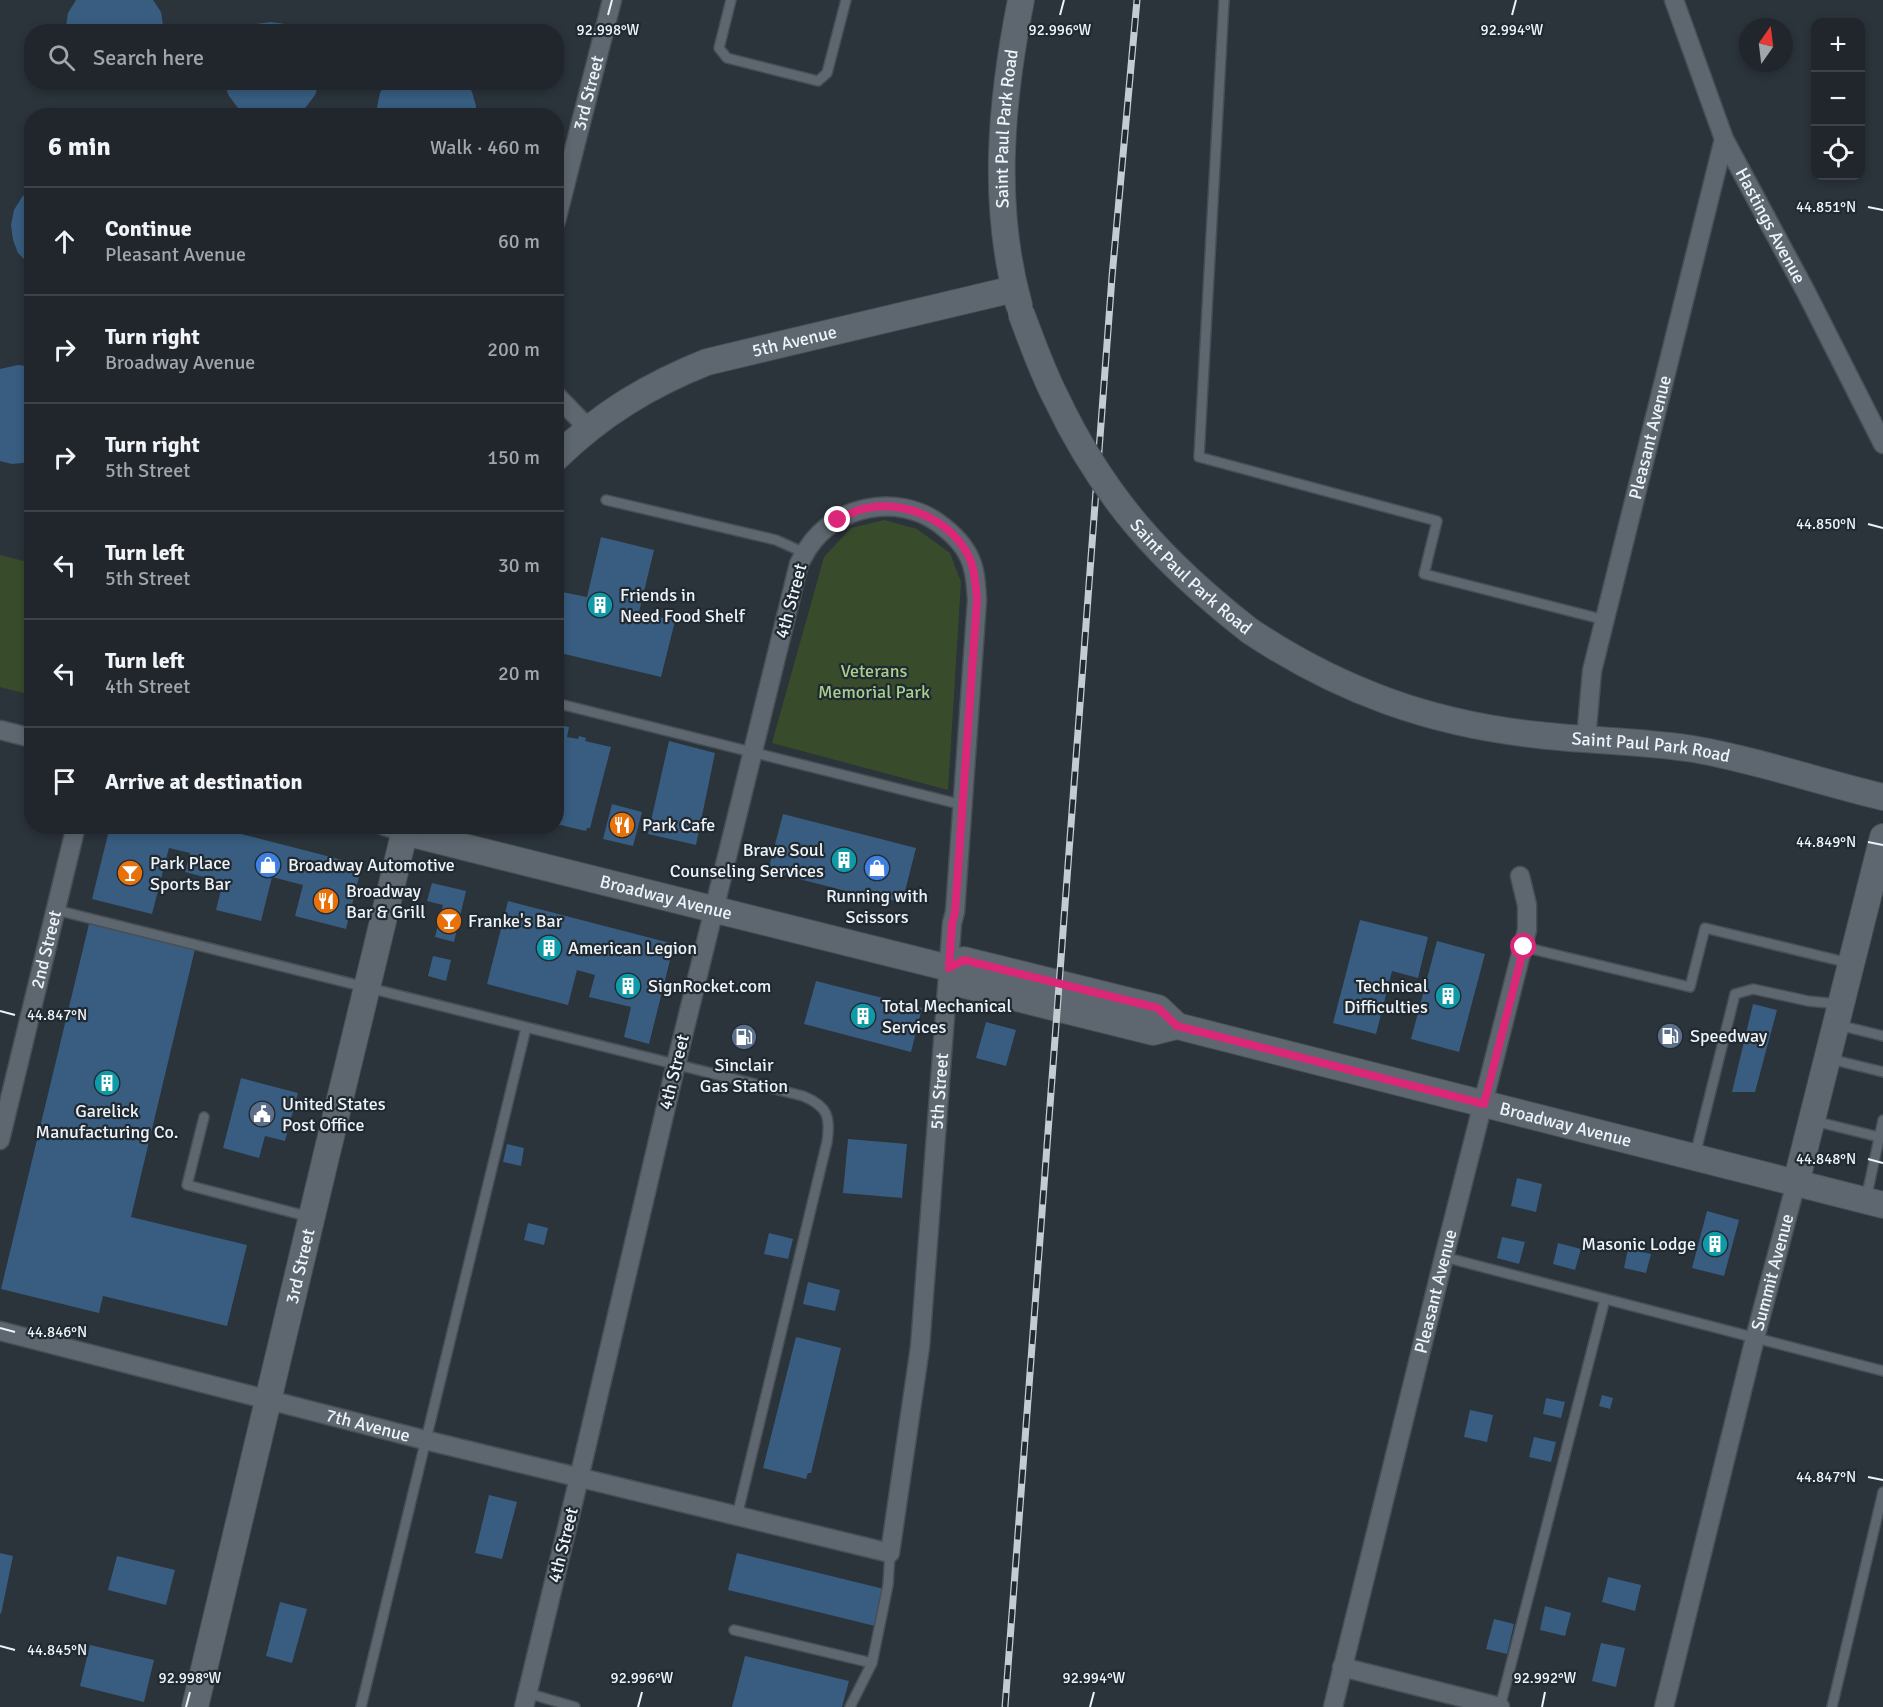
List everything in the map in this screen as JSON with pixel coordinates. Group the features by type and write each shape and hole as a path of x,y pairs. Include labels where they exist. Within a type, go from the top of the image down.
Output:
{"street":[{"name":"3rd Street","path":"564,189 612,0"},
{"name":"Saint Paul Park Road","path":"1021,0 1008,68 1002,132 1004,214 1014,288 1021,314 1064,416 1100,478 1164,556 1193,585 1250,631 1312,668 1367,694 1416,712 1500,730 1706,751 1883,797"},
{"name":"Hastings Avenue","path":"1674,0 1724,139 1806,292 1883,444"},
{"name":"Pleasant Avenue","path":"1587,739 1590,684 1724,139"},
{"name":"5th Avenue","path":"589,429 654,385 706,362 1014,288"},
{"path":"564,403 589,429 564,451"},
{"name":"4th Street","path":"525,1700 676,1064 799,564 808,546 838,520 858,510 882,506 904,508"},
{"name":"5th Street","path":"890,1552 920,1347 952,924 955,912 977,600 971,561 963,545 948,530 929,517 904,508"},
{"path":"0,730 24,736"},
{"name":"2nd Street","path":"0,1140 74,834"},
{"name":"3rd Street","path":"195,1707 270,1400 366,988 397,834"},
{"name":"Broadway Avenue","path":"421,834 949,968 960,984 1153,1032 1177,1026 1874,1203"},
{"name":"Summit Avenue","path":"1664,1707 1755,1338 1883,837"},
{"name":"Pleasant Avenue","path":"1333,1707 1444,1257 1524,947 1528,914 1520,876"},
{"name":"7th Avenue","path":"0,1331 425,1440 737,1516"},
{"path":"737,1516 890,1552"},
{"path":"1342,1667 1500,1707"}],"lane":[{"path":"731,0 719,48 727,58 818,81 827,73 846,0"},
{"path":"1224,0 1199,457 1437,521 1424,574 1605,620"},
{"path":"606,500 776,540 805,553"},
{"path":"564,705 963,805"},
{"path":"56,910 803,1096 818,1103 824,1109 828,1122 827,1142 737,1516"},
{"path":"1524,947 1690,987 1705,928 1851,963"},
{"path":"1695,1157 1735,994 1753,989 1808,1000 1883,1036"},
{"path":"361,1707 526,1028"},
{"path":"1827,1059 1883,1072"},
{"path":"204,1117 187,1185 313,1217"},
{"path":"1874,1203 1883,1120"},
{"path":"1812,1121 1880,1137"},
{"path":"1444,1257 1883,1371"},
{"path":"1500,1707 1605,1299"},
{"path":"1832,1707 1883,1492"},
{"path":"850,1707 872,1663 888,1585 890,1552"},
{"path":"734,1630 872,1663"},
{"path":"525,1700 575,1707"}],"green space":[{"name":"Veterans Memorial Park","path":"884,520 917,529 950,553 961,582 948,790 772,743 824,557 851,528"},
{"path":"0,555 24,561 24,693 0,687"}],"building":[{"path":"76,0 153,0 161,12 163,24 66,24 68,13"},
{"path":"271,22 285,24 256,24"},
{"path":"226,90 317,90 305,108 238,108"},
{"path":"382,90 471,90 476,108 377,108"},
{"path":"24,195 24,259 18,253 13,240 11,225 14,210"},
{"path":"24,366 24,463 12,464 0,461 0,369"},
{"name":"Friends in Need Food Shelf","path":"601,537 654,550 639,612 675,621 661,677 564,654 564,592 587,597"},
{"path":"564,726 569,727 567,737 578,739 579,736 586,738 585,741 611,747 590,828 586,831 564,826"},
{"path":"669,741 715,753 696,845 648,834"},
{"name":"Park Cafe","path":"612,804 642,812 633,846 603,839"},
{"path":"783,814 916,848 902,903 882,897 881,900 768,871"},
{"path":"108,834 241,834 362,865 346,929 295,916 303,885 272,877 261,921 216,910 223,882 185,872 190,853 169,848 152,914 92,899"},
{"name":"Franke's Bar","path":"432,883 466,891 454,942 435,937 443,905 427,901"},
{"path":"508,901 674,944 649,1044 624,1037 631,1007 589,997 595,975 577,970 568,1005 487,984"},
{"path":"1360,920 1428,937 1418,978 1392,971 1376,1034 1333,1023"},
{"name":"Garelick Manufacturing Co.","path":"89,924 195,949 131,1217 247,1245 227,1326 103,1296 99,1313 1,1289"},
{"name":"Technical Difficulties","path":"1437,941 1485,954 1459,1052 1411,1039"},
{"path":"433,956 451,960 446,981 428,976"},
{"name":"Total Mechanical Services","path":"816,981 922,1008 911,1052 804,1024"},
{"path":"1753,1004 1777,1010 1755,1092 1732,1092"},
{"path":"986,1022 1016,1030 1006,1066 976,1058"},
{"name":"United States Post Office","path":"241,1078 298,1093 285,1141 265,1136 259,1158 223,1148"},
{"path":"848,1139 907,1144 902,1198 843,1193"},
{"path":"507,1144 524,1148 521,1166 503,1162"},
{"path":"1517,1178 1542,1184 1536,1212 1511,1206"},
{"name":"Masonic Lodge","path":"1707,1211 1739,1220 1724,1276 1692,1268"},
{"path":"528,1223 548,1228 544,1245 524,1240"},
{"path":"769,1233 793,1239 788,1259 764,1254"},
{"path":"1502,1237 1525,1242 1519,1264 1497,1258"},
{"path":"1558,1243 1581,1249 1575,1270 1553,1264"},
{"path":"1628,1249 1651,1254 1646,1273 1624,1268"},
{"path":"808,1282 840,1290 835,1311 803,1304"},
{"path":"796,1337 841,1348 811,1473 808,1473 806,1479 763,1468"},
{"path":"1602,1395 1613,1398 1610,1409 1599,1406"},
{"path":"1546,1398 1565,1402 1561,1418 1543,1414"},
{"path":"1470,1410 1493,1415 1487,1442 1464,1437"},
{"path":"1534,1437 1556,1442 1551,1462 1529,1457"},
{"path":"489,1495 517,1502 502,1559 475,1553"},
{"path":"0,1553 13,1556 1,1614 0,1613"},
{"path":"737,1553 884,1589 875,1626 728,1590"},
{"path":"117,1556 175,1570 166,1605 108,1590"},
{"path":"1608,1577 1641,1585 1635,1611 1602,1602"},
{"path":"280,1602 307,1609 292,1663 266,1656"},
{"path":"1545,1606 1571,1613 1565,1636 1540,1630"},
{"path":"1494,1619 1514,1624 1507,1654 1486,1649"},
{"path":"1601,1643 1625,1648 1616,1687 1592,1681"},
{"path":"90,1645 154,1660 144,1702 80,1686"},
{"path":"745,1656 849,1681 842,1707 732,1707"}],"railway":[{"path":"1005,1707 1112,277 1137,0"}],"place":[{"name":"Friends in Need Food Shelf","path":"600,605"},
{"name":"Park Cafe","path":"622,825"},
{"name":"Brave Soul Counseling Services","path":"844,860"},
{"name":"Broadway Automotive","path":"268,865"},
{"name":"Running with Scissors","path":"877,868"},
{"name":"Park Place Sports Bar","path":"130,873"},
{"name":"Broadway Bar & Grill","path":"326,901"},
{"name":"Franke's Bar","path":"449,921"},
{"name":"American Legion","path":"549,948"},
{"name":"SignRocket.com","path":"628,986"},
{"name":"Technical Difficulties","path":"1448,996"},
{"name":"Total Mechanical Services","path":"863,1016"},
{"name":"Speedway","path":"1670,1036"},
{"name":"Sinclair Gas Station","path":"744,1037"},
{"name":"Garelick Manufacturing Co.","path":"107,1083"},
{"name":"United States Post Office","path":"262,1114"},
{"name":"Masonic Lodge","path":"1715,1244"}],"route":[{"path":"838,520 858,510 882,506 904,508 929,517 948,530 963,545 971,561 977,600 949,968 964,960 1158,1008 1177,1026 1484,1104 1524,947"}]}
